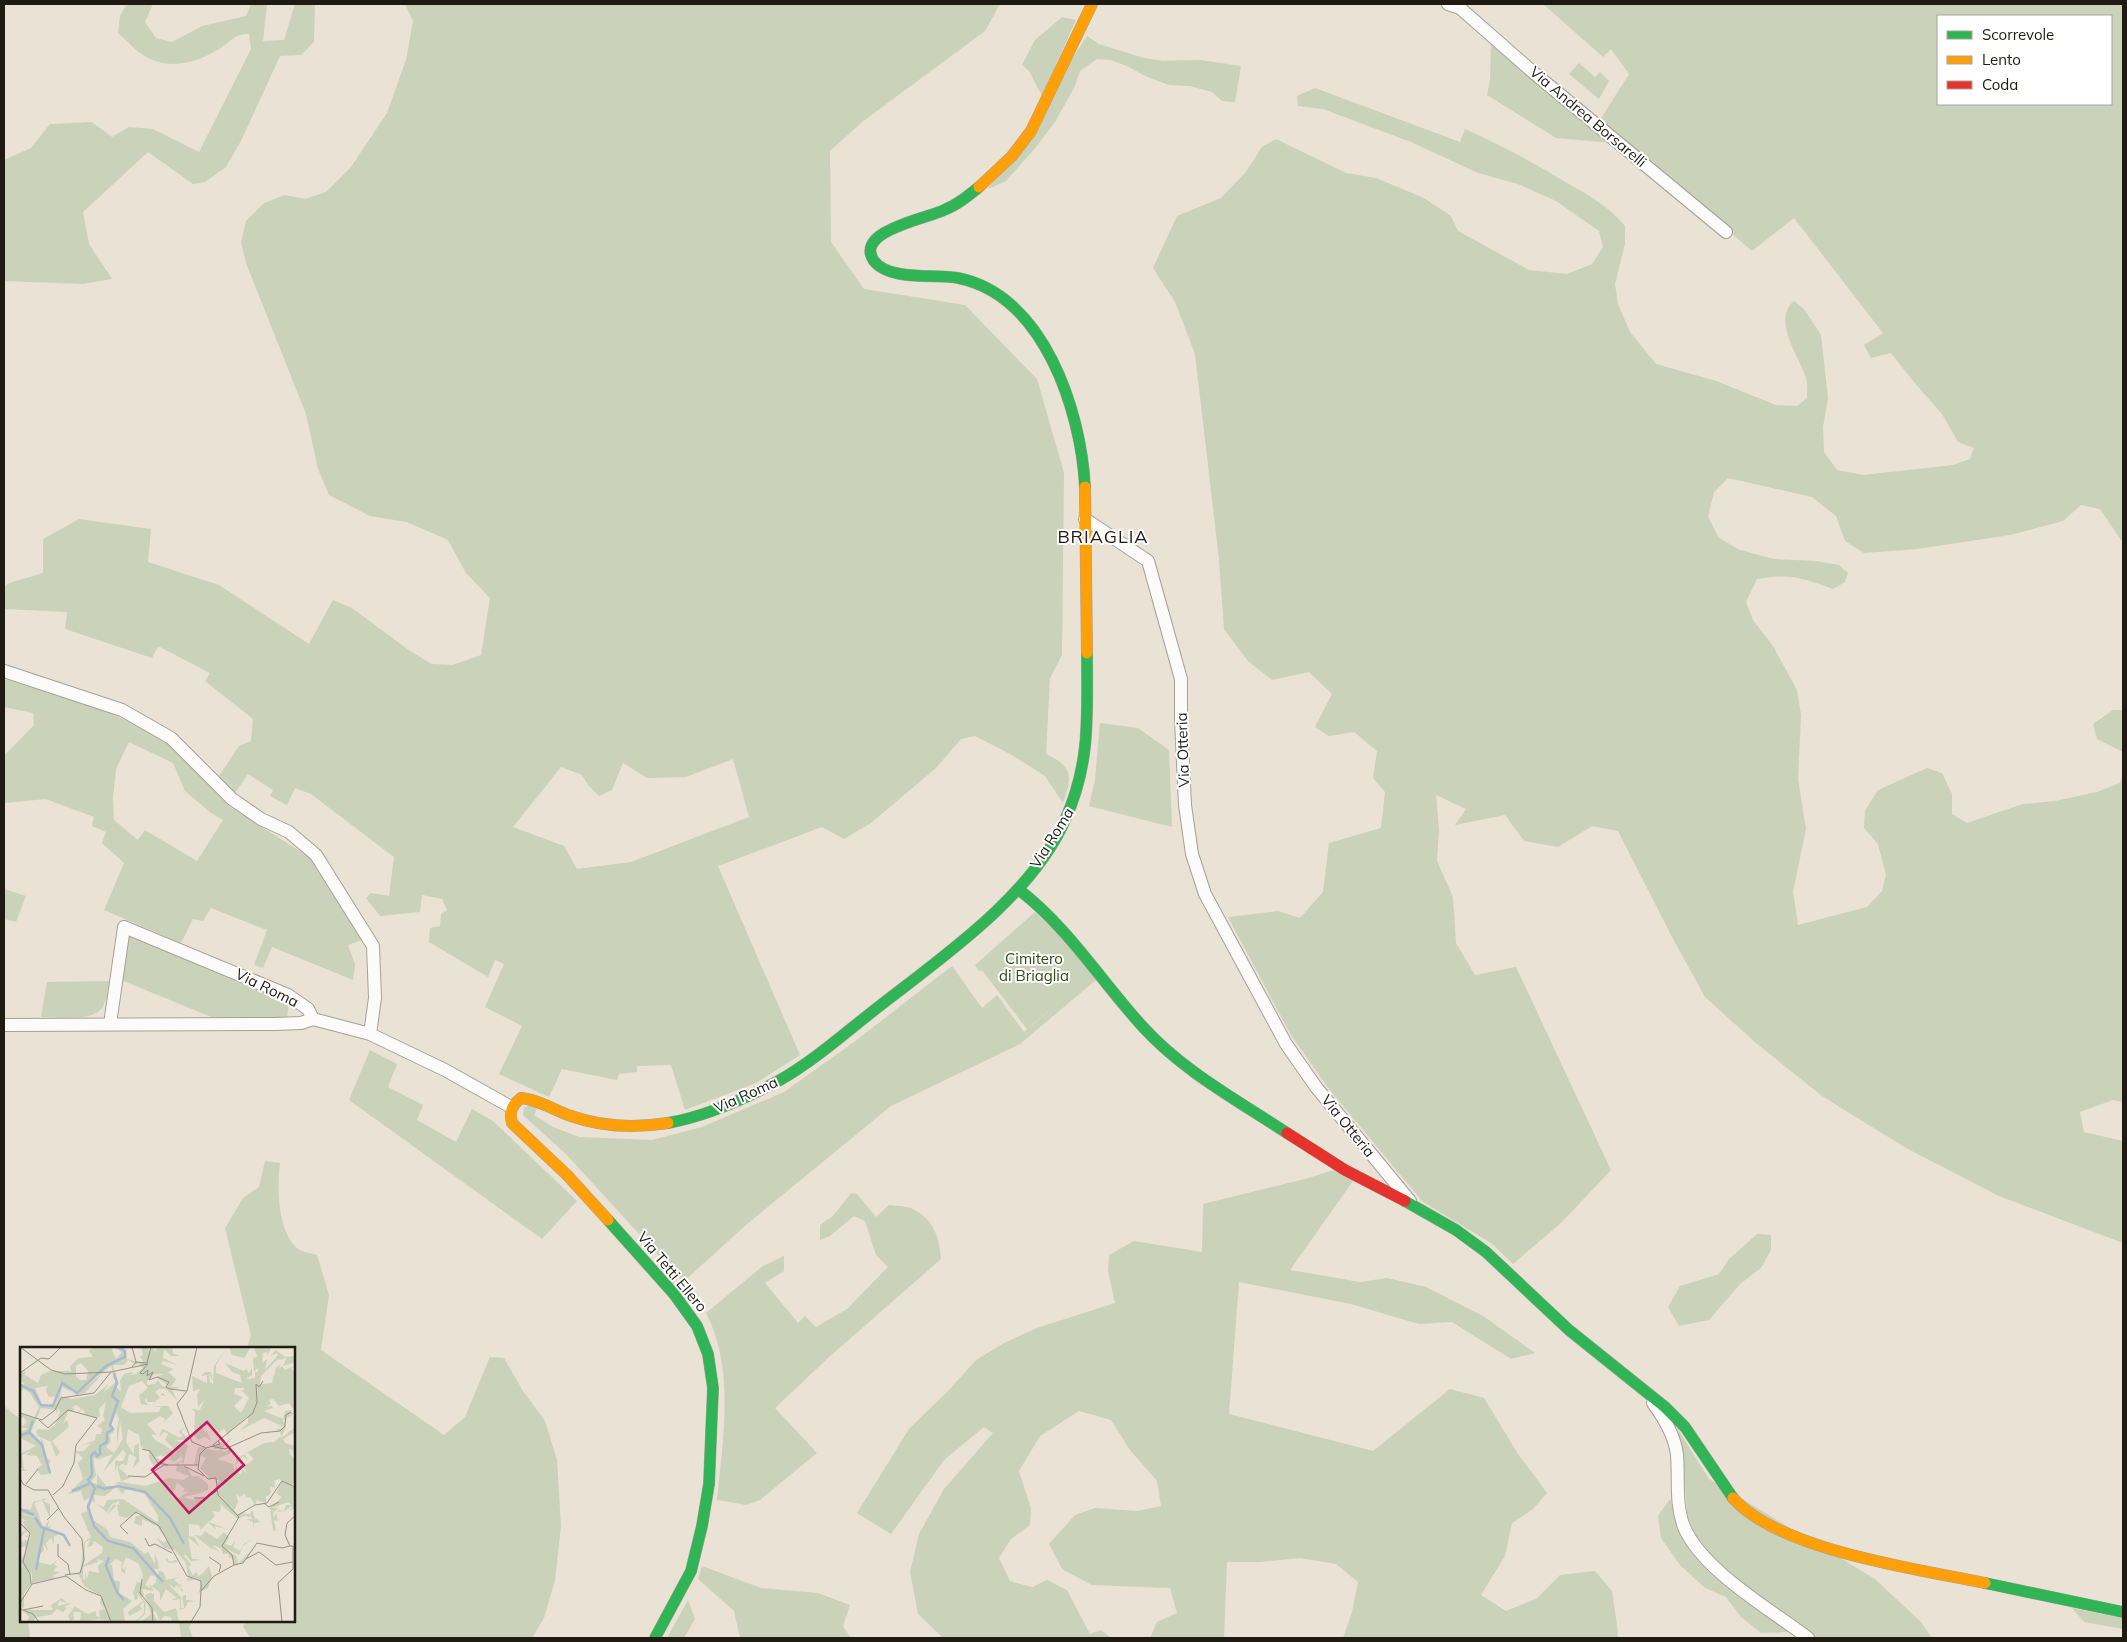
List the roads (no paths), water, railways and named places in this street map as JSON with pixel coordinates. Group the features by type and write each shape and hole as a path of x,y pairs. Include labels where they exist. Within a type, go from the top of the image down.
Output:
{"main road":[{"path":"1086,520 1085,473 1079,433 1074,417 1058,372 1020,309 999,295 969,282 937,276 897,274 885,269 873,258 871,249 874,242 885,231 929,217 958,203 986,181 1020,146 1041,114 1092,4"},
{"name":"Via Roma","path":"511,1107 521,1098 529,1098 572,1117 604,1124 653,1127 692,1118 748,1096 782,1079 800,1067 950,951 978,928 1018,889 1060,831 1072,809 1084,771 1086,750 1086,520"},
{"name":"Via Otteria","path":"1018,889 1039,904 1070,937 1143,1026 1169,1052 1193,1071 1308,1147 1345,1170 1413,1205"},
{"name":"Via Tetti Ellero","path":"511,1107 512,1123 567,1174 674,1294 697,1326 708,1354 713,1388 709,1484 692,1571 655,1638"},
{"path":"1413,1205 1456,1230 1486,1252 1569,1330 1642,1387 1685,1427 1721,1484 1740,1506 1761,1520 1791,1534 1852,1555 2123,1612"}],"street":[{"name":"Via Andrea Borsarelli","path":"1448,4 1460,8 1534,73 1726,232"},
{"name":"Via Otteria","path":"1086,520 1148,561 1181,679 1185,805 1192,854 1205,894 1286,1044 1316,1087 1413,1205"},
{"path":"4,671 122,710 172,738 232,799 261,819 289,832 316,855 373,946 375,998 370,1034"},
{"name":"Via Roma","path":"110,1024 124,927 288,996 308,1009 313,1019 370,1034 405,1049 511,1107"},
{"path":"4,1025 276,1024 301,1023 313,1019"},
{"path":"1642,1387 1670,1432 1676,1452 1678,1503 1684,1526 1697,1548 1718,1570 1808,1638"}],"district":[{"name":"BRIAGLIA","path":"1103,537"}],"park label":[{"name":"Cimitero di Briaglia","path":"1034,968"}]}
